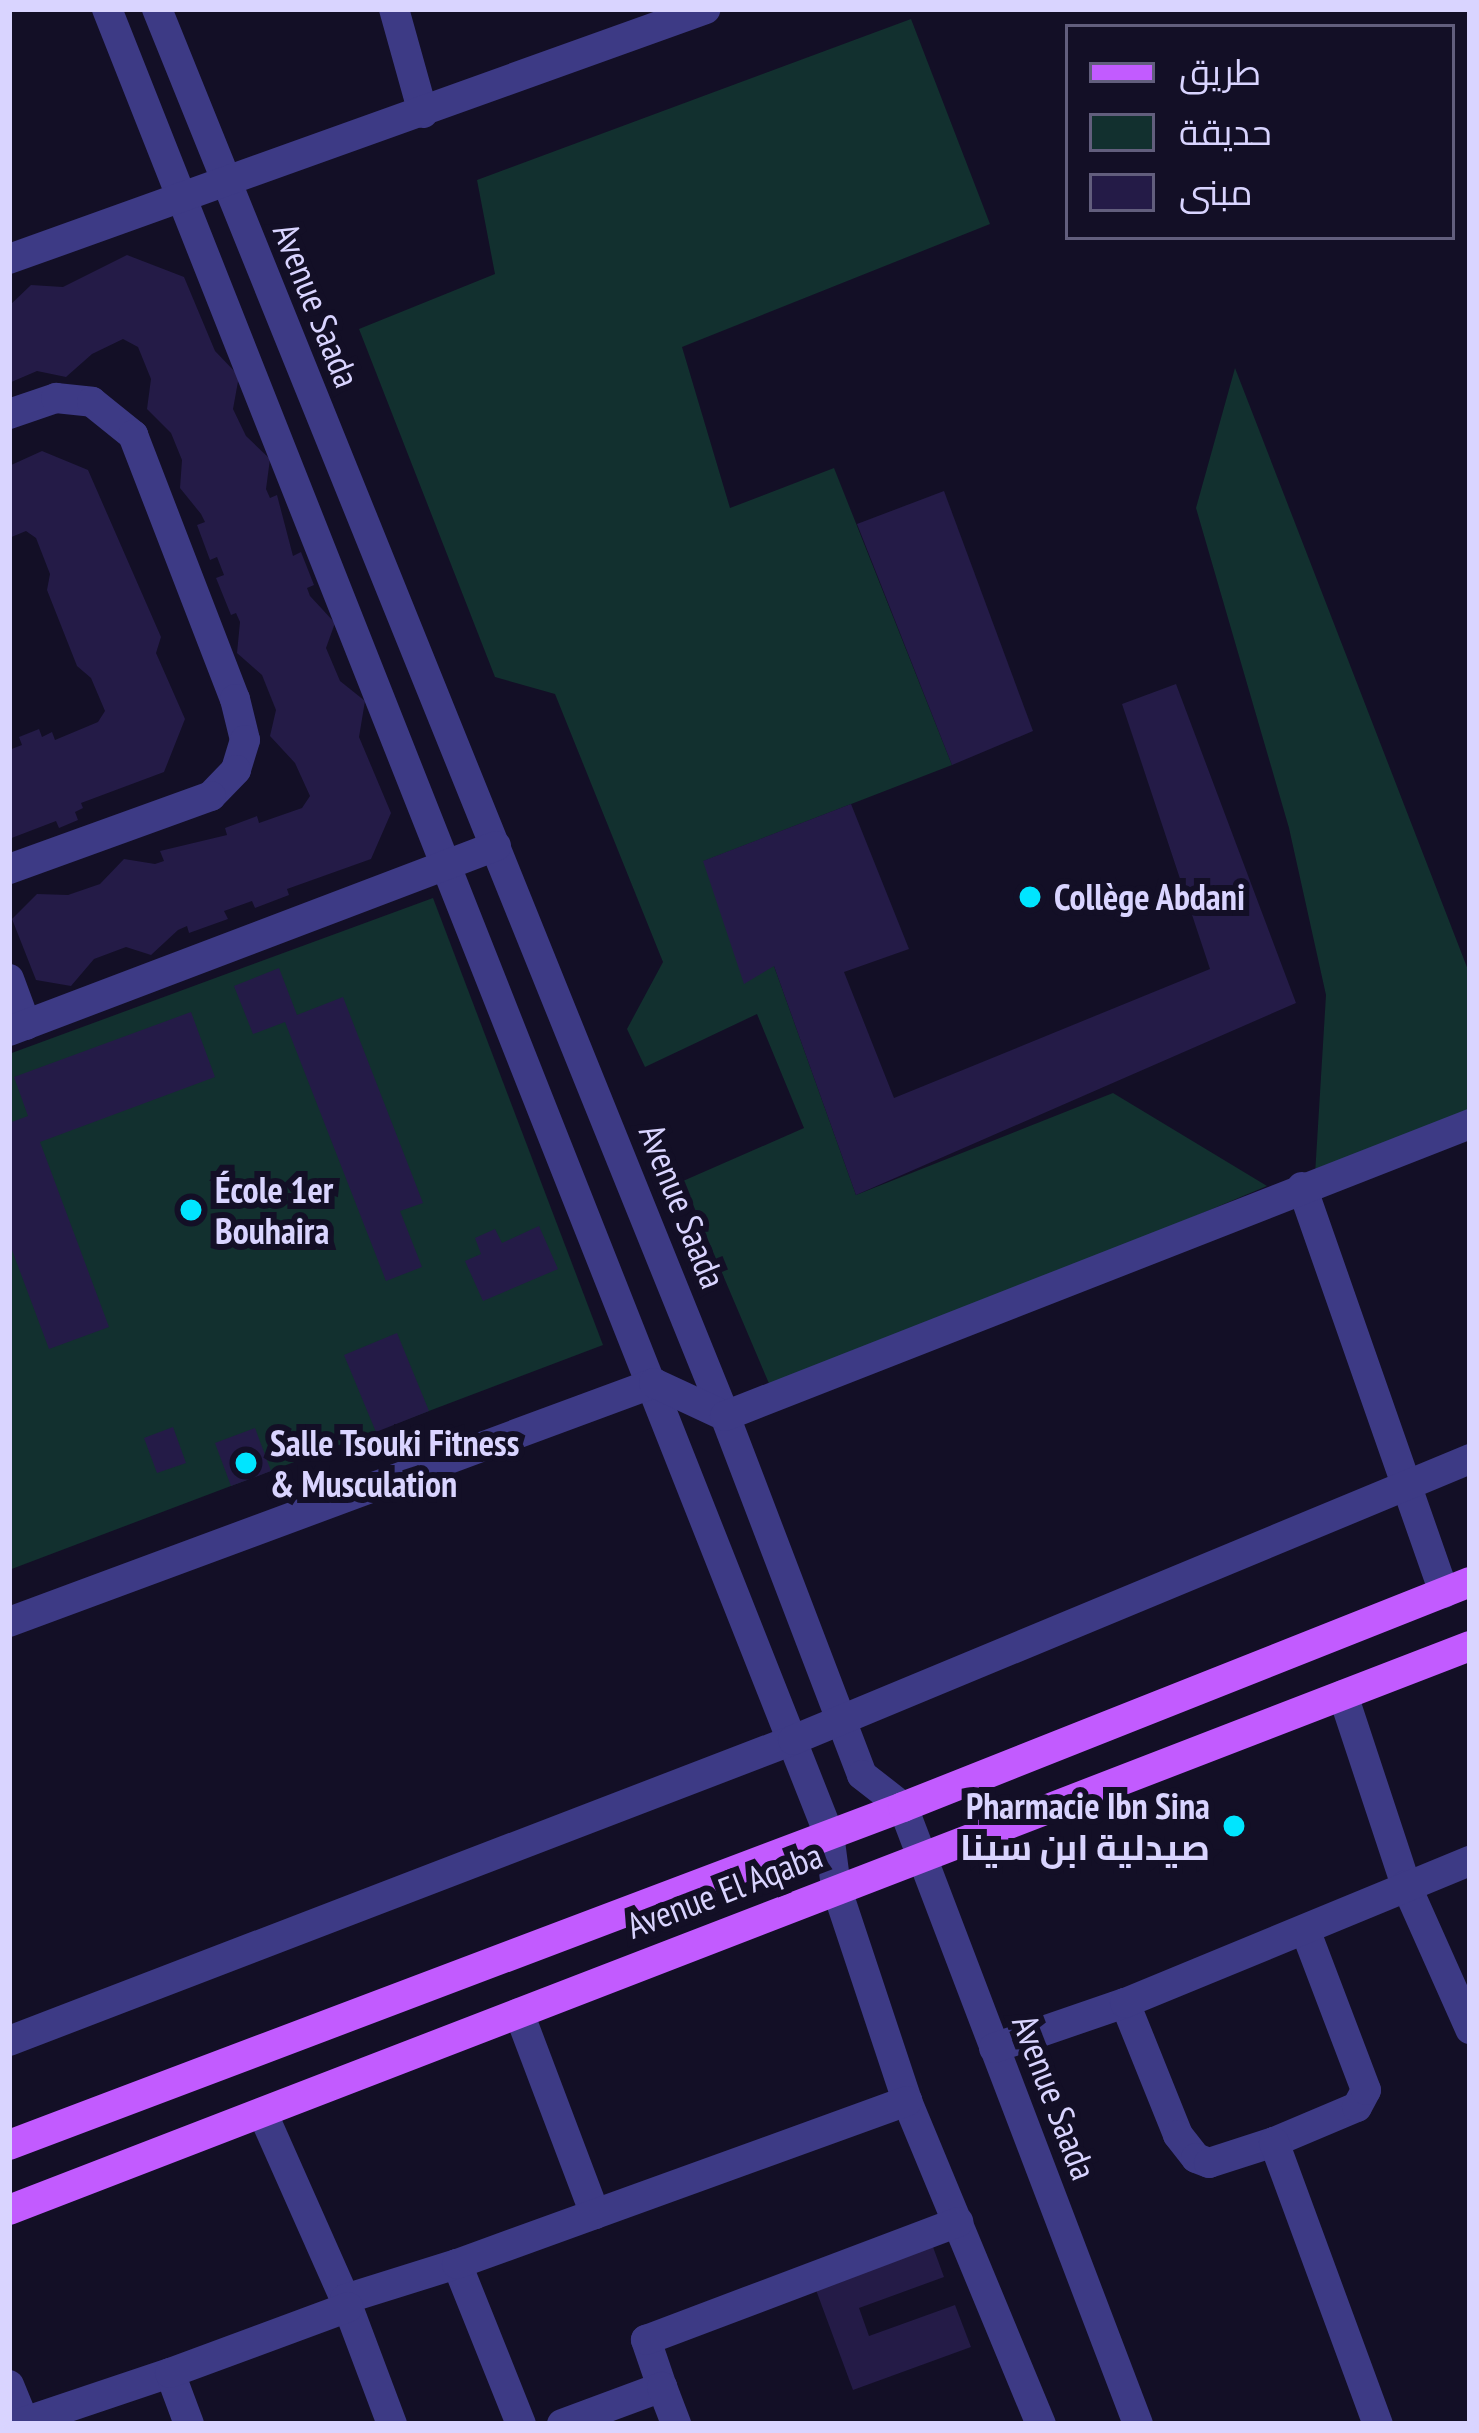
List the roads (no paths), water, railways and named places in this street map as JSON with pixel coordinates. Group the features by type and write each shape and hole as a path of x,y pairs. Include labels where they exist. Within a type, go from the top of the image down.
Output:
{"main road":[{"name":"Avenue El Aqaba","path":"9,2145 903,1807 1457,1587"},
{"name":"Avenue El Aqaba","path":"9,2210 1470,1646"}],"street":[{"path":"107,9 793,1740 829,1834 836,1887 908,2101 1041,2424"},
{"name":"Avenue Saada","path":"157,9 725,1416 862,1775 903,1807 1138,2424"},
{"path":"394,9 423,112"},
{"path":"9,259 226,185 706,9"},
{"path":"9,414 56,398 92,402 133,435 235,699 245,740 236,770 211,796 9,869"},
{"path":"9,980 17,1028 496,846"},
{"path":"9,1622 654,1383 725,1416 1470,1124"},
{"path":"1302,1187 1403,1484 1457,1587"},
{"path":"9,2041 793,1740 1470,1459"},
{"path":"1342,1695 1406,1885 1470,2029"},
{"path":"994,2048 1125,2003 1470,1862"},
{"path":"1125,2003 1178,2135 1196,2158 1209,2163 1274,2142 1357,2107 1366,2090 1306,1932"},
{"path":"519,2012 595,2214"},
{"path":"9,2385 24,2423 908,2101"},
{"path":"263,2114 346,2303 392,2424"},
{"path":"1274,2142 1378,2424"},
{"path":"676,2424 646,2340 958,2222"},
{"path":"457,2264 521,2424"},
{"path":"170,2373 189,2424"},
{"path":"562,2424 662,2387"}],"place":[{"name":"Collège Abdani","path":"1030,897"},
{"name":"École 1er Bouhaira","path":"191,1210"},
{"name":"Salle Tsouki Fitness & Musculation","path":"246,1463"},
{"name":"Pharmacie Ibn Sina صيدلية ابن سينا","path":"1234,1826"}]}
